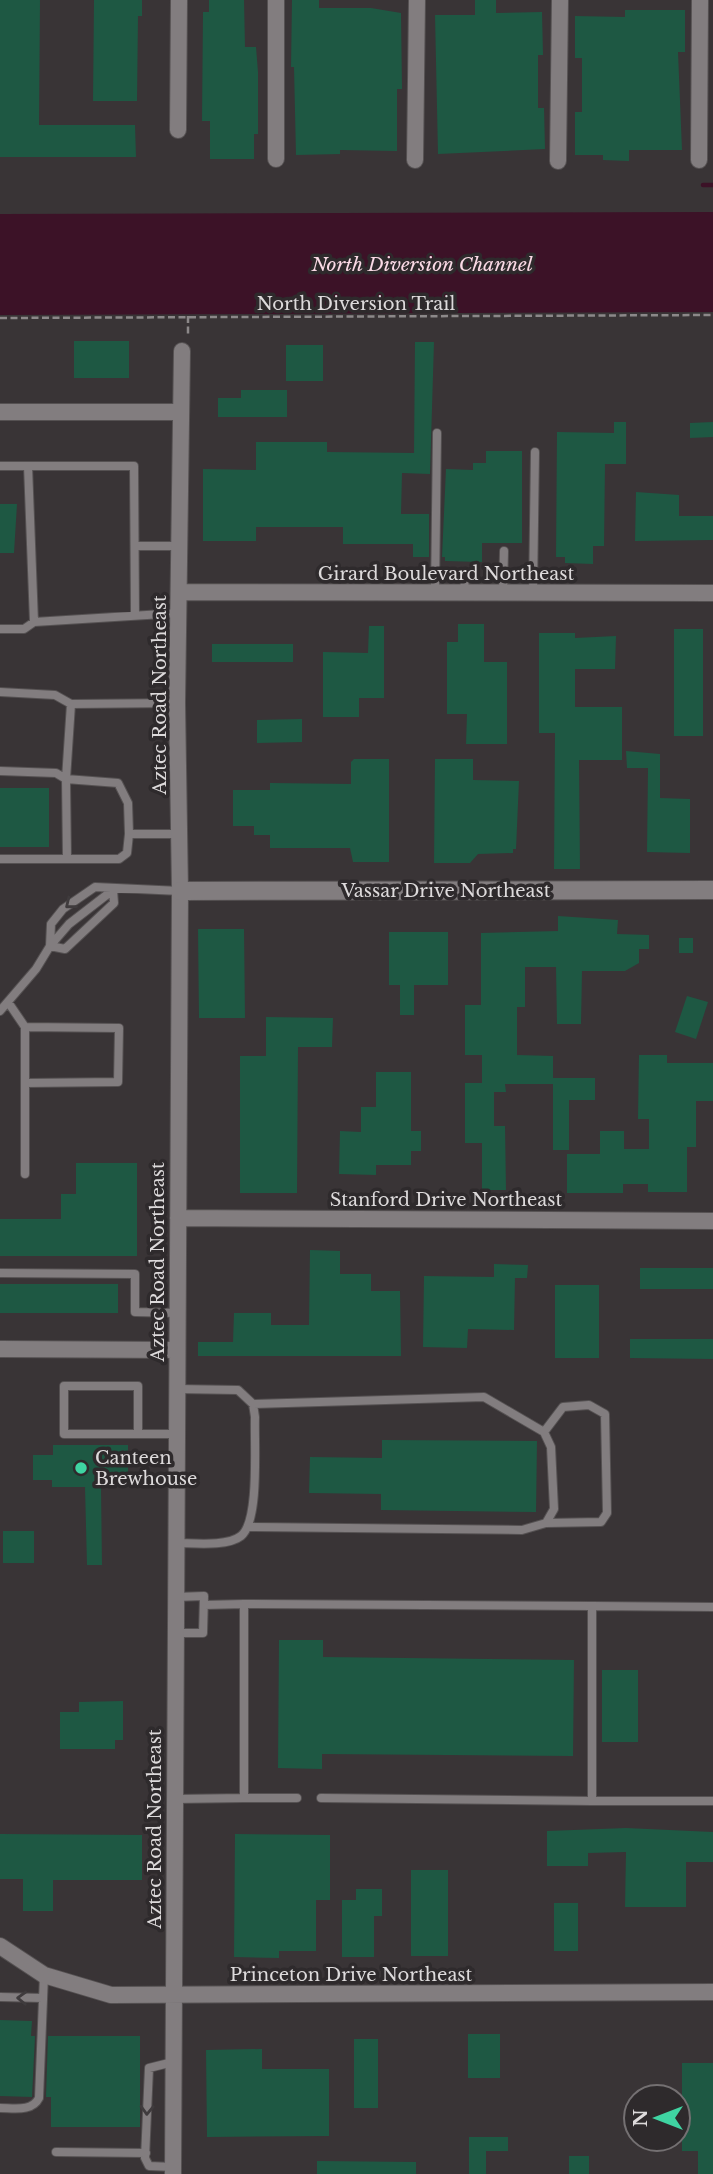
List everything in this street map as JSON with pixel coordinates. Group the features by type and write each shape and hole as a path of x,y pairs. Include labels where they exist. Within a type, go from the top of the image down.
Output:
{"street":[{"path":"178,130 179,0"},
{"path":"276,0 276,159"},
{"path":"415,160 417,0"},
{"path":"558,161 560,0"},
{"path":"699,160 700,0"},
{"name":"Aztec Road Northeast","path":"173,2171 180,891 177,703 182,351"},
{"path":"0,412 181,412"},
{"name":"Girard Boulevard Northeast","path":"179,592 713,593"},
{"name":"Vassar Drive Northeast","path":"180,891 713,890"},
{"name":"Stanford Drive Northeast","path":"178,1218 713,1221"},
{"path":"0,1349 177,1350"},
{"name":"Princeton Drive Northeast","path":"0,1946 44,1975 111,1995 713,1992"}],"lane":[{"path":"435,593 437,433"},
{"path":"533,593 535,452"},
{"path":"0,466 134,466 135,615"},
{"path":"28,466 34,622"},
{"path":"136,546 179,546"},
{"path":"503,593 504,551"},
{"path":"464,593 465,575"},
{"path":"0,629 23,629 34,622 179,613"},
{"path":"0,692 55,695 71,704 177,703"},
{"path":"67,859 66,779 71,704"},
{"path":"0,771 56,773 66,779 118,783 128,803 130,834 127,853 119,859 0,859"},
{"path":"130,834 179,834"},
{"path":"50,946 51,924 63,909 95,887 113,890 180,891"},
{"path":"50,946 65,949 114,903 113,890"},
{"path":"0,1011 36,970 50,946 69,924 113,890"},
{"path":"8,1002 25,1027 25,1174"},
{"path":"25,1027 119,1028 118,1082 25,1083"},
{"path":"0,1273 135,1274 135,1312 178,1312"},
{"path":"138,1434 138,1386 64,1386 64,1434 138,1434 177,1434"},
{"path":"177,1389 238,1390 253,1404 484,1397 544,1432 551,1447 554,1509 547,1522"},
{"path":"176,1543 231,1540 240,1537 248,1527 252,1511 253,1404"},
{"path":"248,1527 522,1530 547,1522 601,1522 607,1513 605,1414 589,1405 562,1407 544,1432"},
{"path":"175,1633 203,1633 204,1605 204,1596 176,1597"},
{"path":"244,1604 244,1798"},
{"path":"204,1605 713,1607"},
{"path":"592,1606 592,1801"},
{"path":"174,1799 297,1798"},
{"path":"321,1798 713,1801"},
{"path":"0,2108 27,2108 33,2106 39,2098 44,1975"},
{"path":"0,1997 43,1998"},
{"path":"173,2062 149,2068 145,2153 145,2162 149,2166 173,2171"},
{"path":"56,2152 145,2153"}],"path":[{"name":"North Diversion Trail","path":"0,318 713,315"},
{"path":"182,351 188,341 188,316"}],"water":[{"name":"North Diversion Channel","path":"713,212 713,312 0,315 0,214"}],"building":[{"path":"0,0 40,0 39,125 135,125 136,157 0,157"},
{"path":"94,0 142,0 142,16 138,16 137,101 93,101"},
{"path":"209,0 244,0 245,47 256,47 258,72 258,134 254,134 254,159 210,159 210,121 202,121 203,12 209,12"},
{"path":"292,0 319,0 319,8 371,8 401,13 402,89 397,89 397,151 340,150 340,154 296,155 294,67 291,67"},
{"path":"475,0 496,0 496,13 542,12 543,55 538,55 538,108 544,108 545,149 438,154 435,15 475,15"},
{"path":"625,10 685,10 685,52 678,52 682,150 629,150 629,161 603,160 603,155 575,155 575,112 582,112 582,58 575,58 575,16 625,17"},
{"path":"74,341 129,341 129,378 74,378"},
{"path":"415,342 434,342 430,474 402,473 401,514 429,514 429,557 413,557 413,544 343,544 343,527 256,527 256,541 203,541 203,469 256,470 256,442 327,442 327,452 414,453"},
{"path":"286,345 323,345 323,381 286,381"},
{"path":"241,390 287,390 287,417 218,417 218,398 241,398"},
{"path":"614,422 626,422 626,464 605,464 604,546 593,546 593,564 565,563 565,557 556,557 557,432 614,433"},
{"path":"713,422 713,437 690,438 690,423"},
{"path":"486,451 522,451 522,543 482,543 482,562 445,561 445,557 442,557 446,469 473,470 473,463 486,463"},
{"path":"636,492 679,495 679,516 713,516 713,540 635,541"},
{"path":"0,504 17,504 14,553 0,553"},
{"path":"458,624 484,624 484,662 507,662 507,744 466,744 467,714 447,714 447,642 458,642"},
{"path":"369,626 384,626 384,698 359,698 359,717 323,717 323,652 368,653"},
{"path":"674,629 703,629 703,736 674,736"},
{"path":"539,633 575,633 575,638 616,636 615,669 575,669 575,707 622,707 622,760 579,760 580,869 554,869 555,733 539,733"},
{"path":"212,644 293,644 293,662 212,662"},
{"path":"302,719 302,742 257,743 257,720"},
{"path":"626,751 660,754 660,798 690,799 690,853 647,852 648,768 627,768"},
{"path":"354,759 389,759 389,862 353,862 350,848 270,848 270,835 254,835 254,826 233,826 233,790 270,790 270,783 351,784 351,762"},
{"path":"435,759 473,759 473,780 519,781 516,849 513,849 513,853 478,854 470,863 434,863"},
{"path":"0,788 49,788 49,847 0,847"},
{"path":"558,916 618,920 617,934 649,935 649,949 639,949 639,963 625,971 582,971 581,1024 557,1024 556,967 525,967 525,1007 517,1007 517,1055 553,1056 553,1084 505,1084 506,1092 494,1092 494,1126 505,1126 506,1190 482,1190 482,1143 465,1143 465,1083 482,1083 482,1055 465,1055 465,1005 481,1005 481,933 558,931"},
{"path":"198,929 244,929 245,1018 199,1018"},
{"path":"389,932 448,932 448,985 414,985 414,1015 400,1015 400,985 389,985"},
{"path":"679,938 693,938 693,953 679,953"},
{"path":"687,996 708,1002 696,1039 675,1032"},
{"path":"266,1017 333,1018 332,1047 298,1047 297,1193 240,1193 240,1056 266,1056"},
{"path":"639,1055 667,1055 667,1063 713,1063 713,1101 696,1101 696,1147 687,1147 687,1192 648,1192 648,1184 623,1184 623,1193 567,1193 567,1154 600,1154 600,1131 624,1131 624,1149 649,1149 649,1119 638,1119"},
{"path":"376,1072 411,1072 411,1131 421,1131 421,1151 411,1151 411,1165 376,1165 376,1175 339,1174 340,1131 361,1132 361,1107 376,1107"},
{"path":"553,1078 595,1078 595,1100 569,1100 569,1150 553,1150"},
{"path":"76,1163 137,1163 137,1256 0,1256 0,1219 61,1219 61,1194 76,1194"},
{"path":"310,1250 340,1251 340,1274 371,1274 371,1291 400,1291 401,1356 198,1356 198,1342 233,1342 234,1313 271,1313 271,1325 309,1325"},
{"path":"494,1264 528,1265 527,1278 515,1278 514,1330 468,1329 467,1348 423,1347 424,1276 494,1277"},
{"path":"640,1268 713,1268 713,1289 640,1289"},
{"path":"0,1284 118,1284 118,1313 0,1313"},
{"path":"555,1285 599,1285 599,1358 555,1358"},
{"path":"630,1339 713,1339 713,1359 630,1358"},
{"path":"382,1440 537,1441 536,1512 381,1510 381,1494 309,1493 310,1457 382,1458"},
{"name":"Canteen Brewhouse","path":"53,1445 128,1445 128,1487 101,1487 102,1565 87,1565 85,1487 52,1487 52,1480 33,1480 33,1455 53,1455"},
{"path":"3,1531 34,1531 34,1563 3,1563"},
{"path":"279,1640 323,1640 323,1657 574,1660 573,1756 322,1754 322,1769 278,1768"},
{"path":"602,1670 638,1670 638,1742 602,1742"},
{"path":"123,1701 123,1740 115,1740 115,1749 60,1749 60,1712 79,1712 79,1702"},
{"path":"626,1828 713,1832 713,1862 686,1862 686,1907 625,1907 626,1852 588,1853 588,1866 547,1866 547,1831"},
{"path":"0,1834 142,1835 142,1880 53,1880 53,1911 23,1911 23,1879 0,1879"},
{"path":"235,1834 330,1835 330,1900 316,1900 316,1951 279,1951 279,1958 234,1957"},
{"path":"411,1870 448,1870 448,1956 411,1956"},
{"path":"356,1889 382,1889 382,1916 374,1916 374,1957 342,1957 342,1900 356,1900"},
{"path":"554,1903 578,1903 578,1951 554,1951"},
{"path":"0,2020 32,2021 31,2036 35,2036 32,2097 0,2096"},
{"path":"468,2034 500,2034 500,2078 468,2078"},
{"path":"48,2036 140,2036 140,2127 51,2127 51,2097 46,2097"},
{"path":"354,2039 378,2039 378,2108 354,2108"},
{"path":"262,2049 262,2069 329,2069 329,2136 207,2137 206,2050"},
{"path":"682,2063 713,2063 713,2174 698,2174 698,2151 692,2151 692,2083 682,2083"},
{"path":"469,2137 508,2137 508,2151 486,2151 486,2174 469,2174"},
{"path":"569,2156 589,2156 589,2174 569,2174"},
{"path":"317,2161 416,2162 416,2174 317,2174"}],"waterway":[{"path":"703,185 713,185"}],"place":[{"name":"Canteen Brewhouse","path":"81,1468"}]}
